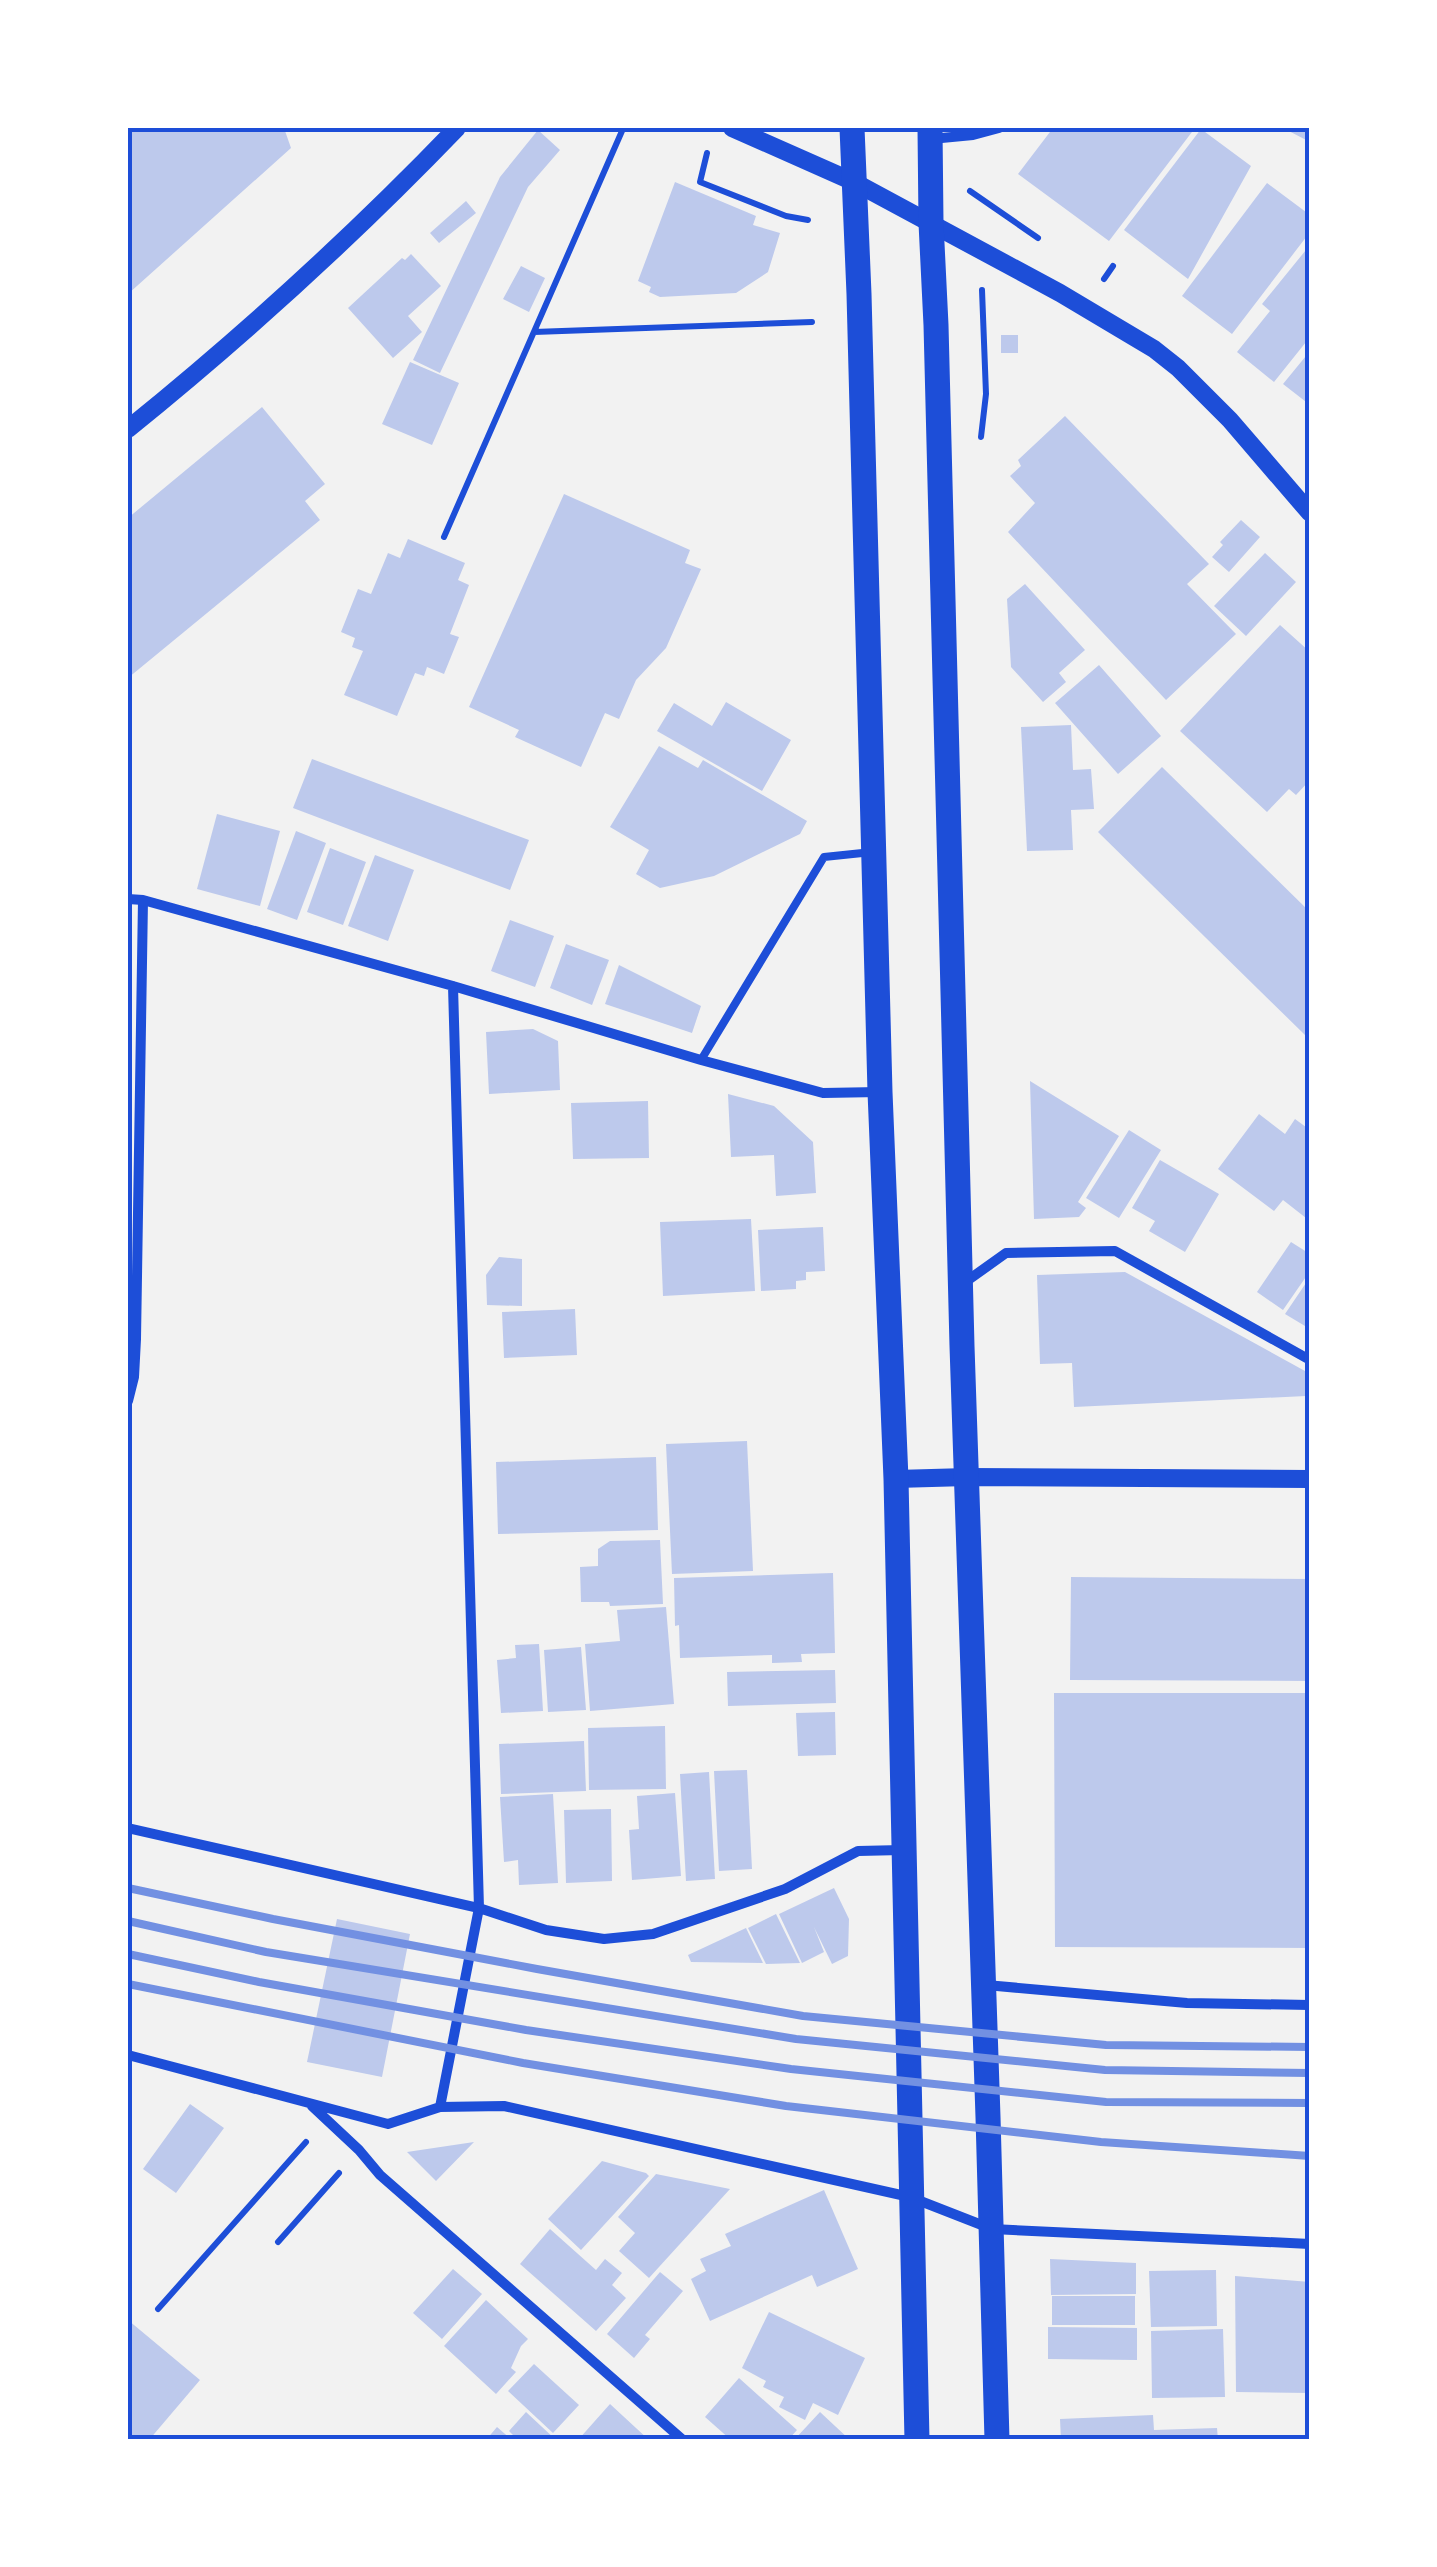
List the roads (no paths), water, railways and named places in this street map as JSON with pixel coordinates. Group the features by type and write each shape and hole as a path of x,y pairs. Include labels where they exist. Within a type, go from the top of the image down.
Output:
{"main road":[{"path":"852,128 880,1092 896,1479 917,2440"},
{"path":"930,133 960,1285 997,2440"}],"street":[{"path":"128,429 194,376 318,264 457,128"},
{"path":"732,128 854,182 1060,293 1154,349 1230,420 1310,512"},
{"path":"930,133 973,136 999,128"},
{"path":"128,898 453,986 823,1093 880,1092"},
{"path":"128,1400 134,1377 143,900"},
{"path":"440,2108 479,1908 453,986"},
{"path":"960,1285 1006,1253 1115,1251 1310,1360"},
{"path":"896,1479 1310,1479"},
{"path":"128,1828 479,1908 546,1930 604,1940 653,1934 785,1888 858,1851 902,1850"},
{"path":"984,1984 1186,2003 1310,2005"},
{"path":"128,2055 388,2124 440,2108 504,2106 910,2198 992,2229 1310,2244"},
{"path":"307,2102 360,2150 380,2175 683,2440"}],"lane":[{"path":"701,1060 824,857 874,852"}],"railway":[{"path":"128,1888 273,1919 803,2016 1106,2045 1310,2047"},
{"path":"128,1921 266,1952 796,2039 1105,2070 1310,2073"},
{"path":"128,1954 526,2030 791,2069 1106,2102 1310,2103"},
{"path":"128,1984 523,2063 786,2106 1101,2142 1310,2156"}]}
